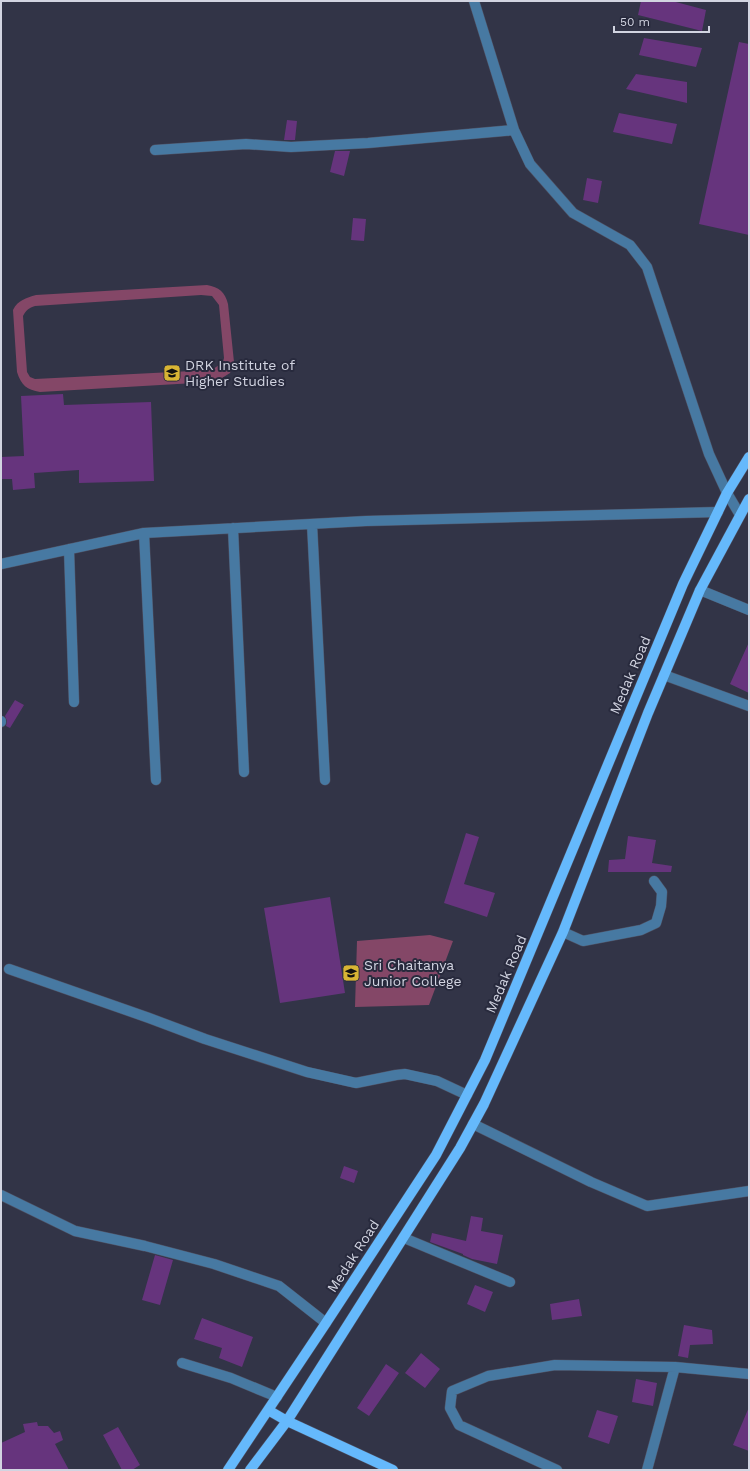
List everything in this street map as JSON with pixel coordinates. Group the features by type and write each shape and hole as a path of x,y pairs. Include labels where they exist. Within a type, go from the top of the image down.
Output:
{"main road":[{"name":"Medak Road","path":"228,1470 436,1155 467,1095 485,1060 683,584 727,492 749,457"},
{"path":"250,1470 287,1421 404,1238 460,1148 484,1104 563,932 664,675 700,590 749,499"},
{"path":"268,1410 287,1421 393,1470"}],"street":[{"path":"474,1 514,130 530,164 573,213 630,245 647,267 709,454 740,515"},
{"path":"155,150 246,144 292,146 368,143 514,130"},
{"path":"1,564 144,533 366,521 718,512"},
{"path":"312,524 325,780"},
{"path":"233,528 244,772"},
{"path":"144,533 156,780"},
{"path":"69,550 74,702"},
{"path":"700,590 749,610"},
{"path":"664,675 749,706"},
{"path":"563,932 584,941 640,930 656,923 661,906 662,892 654,881"},
{"path":"8,970 149,1018 205,1040 307,1072 356,1083 405,1074 437,1081 467,1095"},
{"path":"473,1124 590,1182 647,1206 749,1191"},
{"path":"1,1195 76,1231 194,1259 279,1286 326,1323"},
{"path":"404,1238 510,1282"},
{"path":"182,1363 231,1378 277,1397"},
{"path":"557,1470 459,1425 450,1408 452,1390 488,1376 555,1365 675,1367 749,1374"},
{"path":"648,1470 675,1367"}],"shaded area":[{"path":"207,285 215,287 223,293 228,304 234,362 230,373 212,382 40,392 31,390 23,384 17,372 13,310 26,298 36,295","holes":["201,295 212,296 219,305 224,358 223,362 212,370 35,379 30,377 27,372 23,316 29,308 35,306"]},
{"path":"430,935 453,941 429,1005 355,1007 357,941"}],"building":[{"path":"641,1 672,1 706,10 702,31 638,15"},
{"path":"644,38 702,48 696,67 639,55"},
{"path":"739,42 749,44 749,235 699,224"},
{"path":"636,74 687,82 687,103 626,89"},
{"path":"619,113 677,124 672,144 613,132"},
{"path":"287,120 297,121 295,140 284,140"},
{"path":"335,151 350,151 344,176 330,172"},
{"path":"587,178 602,181 598,203 583,200"},
{"path":"353,218 366,219 364,241 351,240"},
{"path":"63,394 64,405 151,402 154,481 79,483 79,470 34,473 35,488 13,490 12,479 1,479 1,457 24,456 21,396"},
{"path":"749,642 749,693 730,684"},
{"path":"15,700 24,705 10,728 6,726 7,721 5,716"},
{"path":"466,833 479,837 464,884 495,893 487,917 444,903"},
{"path":"628,836 656,840 652,863 672,866 671,872 608,872 609,860 625,859"},
{"path":"330,897 345,993 280,1003 264,908"},
{"path":"344,1166 358,1171 354,1183 340,1178"},
{"path":"471,1216 483,1218 481,1231 503,1235 497,1264 472,1259 463,1254 430,1242 432,1233 466,1241"},
{"path":"155,1255 173,1260 160,1305 142,1300"},
{"path":"475,1285 493,1292 485,1312 467,1304"},
{"path":"579,1299 582,1316 552,1320 550,1304"},
{"path":"202,1318 253,1337 242,1367 219,1358 222,1348 194,1339"},
{"path":"684,1325 712,1330 713,1344 690,1345 688,1358 678,1356"},
{"path":"421,1353 440,1369 425,1388 405,1373"},
{"path":"386,1364 399,1373 369,1416 357,1408"},
{"path":"636,1379 657,1383 653,1406 632,1402"},
{"path":"749,1407 749,1451 733,1445"},
{"path":"597,1410 618,1416 609,1444 588,1437"},
{"path":"37,1422 38,1426 48,1426 54,1433 60,1431 63,1440 55,1444 69,1470 1,1470 1,1443 25,1432 23,1424"},
{"path":"118,1427 140,1465 132,1470 122,1470 103,1435"}],"place":[{"name":"DRK Institute of Higher Studies","path":"172,373"},
{"name":"Sri Chaitanya Junior College","path":"351,973"}]}
